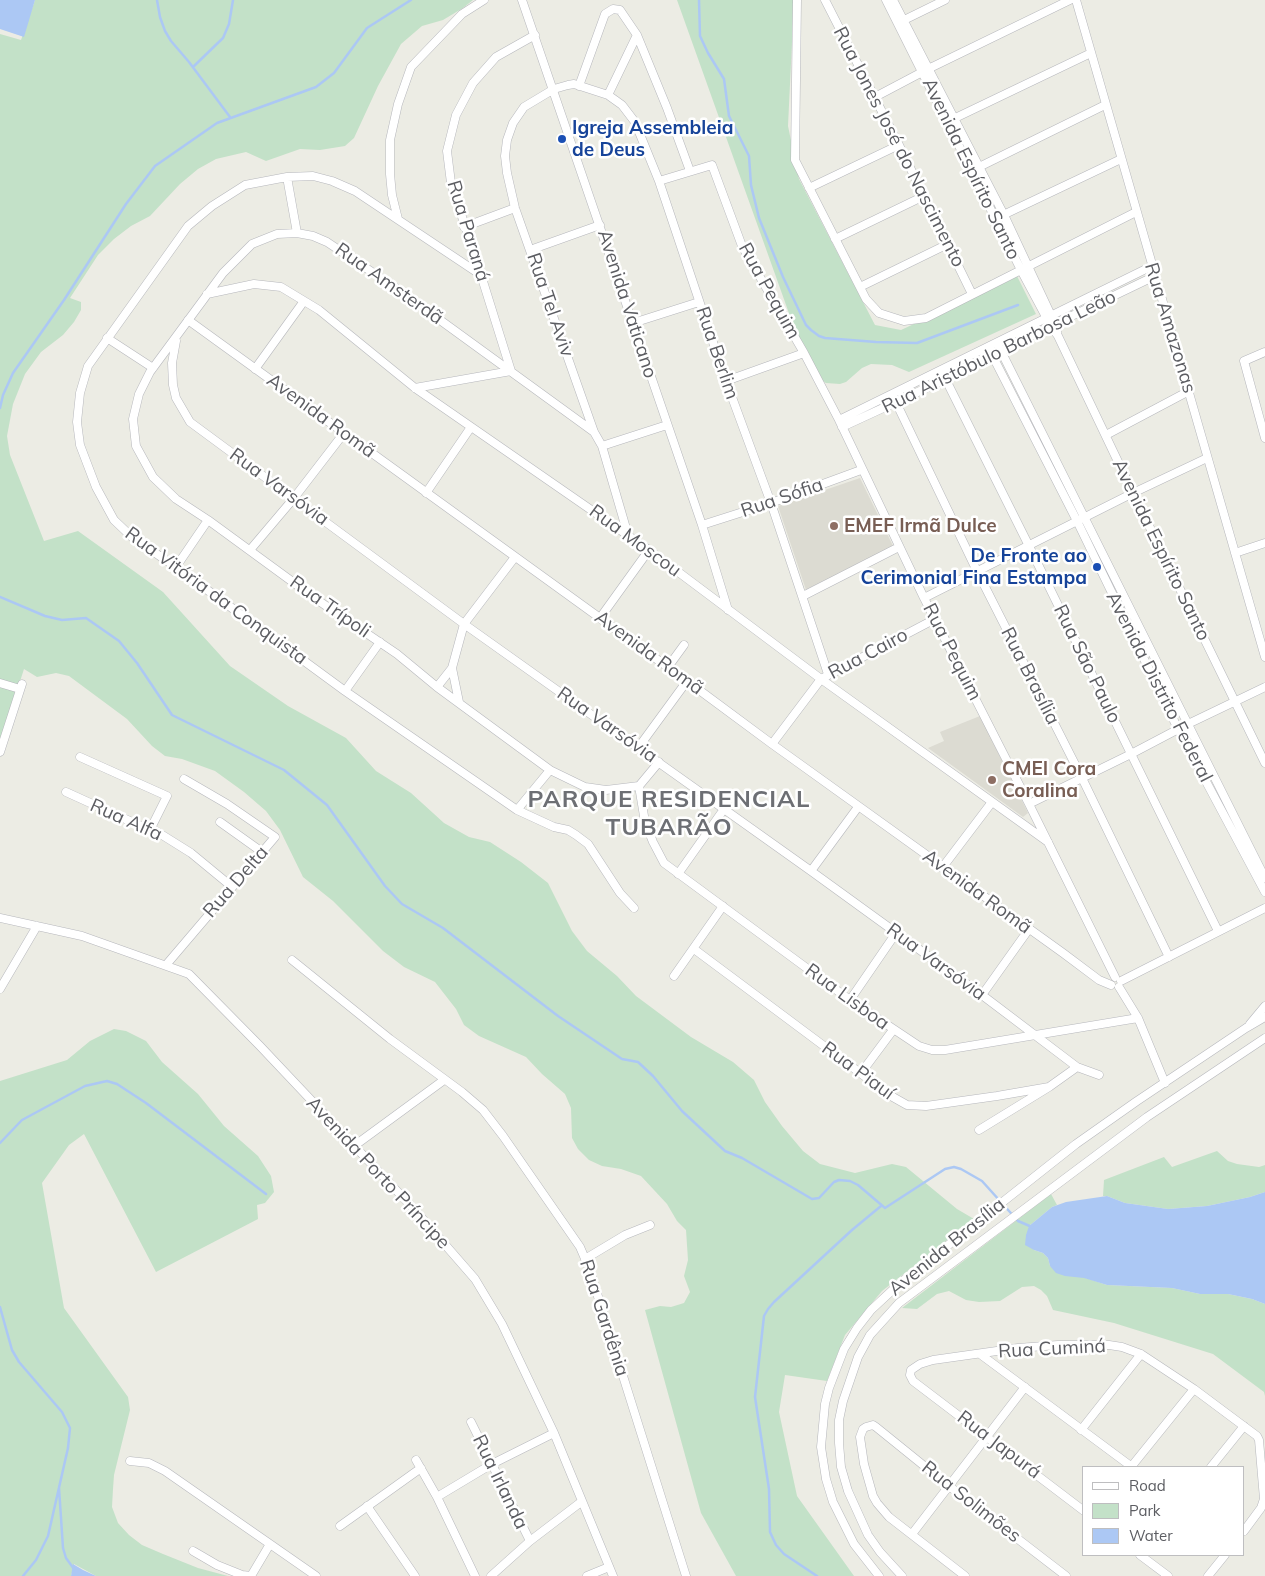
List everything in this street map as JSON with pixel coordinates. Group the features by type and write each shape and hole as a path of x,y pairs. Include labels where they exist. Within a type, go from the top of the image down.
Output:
{"street":[{"path":"398,219 392,195 390,140 398,104 411,67 462,14 484,0"},
{"name":"Avenida Vaticano","path":"522,0 702,525 728,610"},
{"path":"797,0 795,160 866,300 879,313 904,321 926,318 1136,212"},
{"name":"Rua Jones José do Nascimento","path":"825,0 972,294"},
{"name":"Avenida Espírito Santo","path":"886,0 901,22"},
{"name":"Avenida Espírito Santo","path":"893,0 901,22 1000,217 1106,435 1132,493 1265,763"},
{"path":"901,22 946,0"},
{"path":"874,97 925,70 1070,0"},
{"name":"Rua Amazonas","path":"1076,0 1265,657"},
{"path":"579,86 605,14 613,9 620,10 637,34 690,172 659,181"},
{"path":"608,95 637,34"},
{"name":"Rua Paraná","path":"510,371 482,275 464,227 451,183 448,151 456,115 473,83 496,57 535,35"},
{"path":"951,120 1091,53"},
{"name":"Rua Berlim","path":"554,89 568,85 579,86 608,95 622,105 635,122 659,181 726,381 803,596 825,676"},
{"name":"Rua Tel Aviv","path":"554,89 524,108 513,123 507,140 505,156 507,173 515,208 594,432 602,446 628,535"},
{"path":"979,167 1105,105"},
{"name":"Avenida Espírito Santo","path":"951,120 979,167 1000,217"},
{"path":"809,188 899,145"},
{"path":"1000,217 1121,159"},
{"name":"Rua Pequim","path":"690,172 712,165 742,246 804,354 840,424 924,598 1030,804 1117,983 1138,1018 1165,1083"},
{"name":"Rua Vitória da Conquista","path":"482,275 355,191 332,181 313,176 287,177 245,185 212,206 188,226 88,366 80,393 77,422 80,445 96,487 114,520 133,538 176,567 345,691 517,810 554,827 568,830 588,844 620,894 634,908"},
{"path":"287,177 297,233"},
{"path":"835,239 924,196"},
{"path":"464,227 515,208"},
{"path":"530,250 600,225"},
{"name":"Rua Amsterdã","path":"188,320 223,273 252,244 277,234 297,233 327,242 396,288 594,432"},
{"path":"860,287 948,244"},
{"path":"894,398 940,370 1152,266"},
{"name":"Rua Aristóbulo Barbosa Leão","path":"840,424 894,398 946,379 1155,276"},
{"name":"Rua Moscou","path":"207,294 254,284 281,287 319,310 415,388 628,535 728,610 825,676 1048,842"},
{"path":"255,369 304,301"},
{"path":"633,323 699,302"},
{"name":"Rua Trípoli","path":"188,320 177,338 153,368 139,394 133,419 136,446 153,477 176,499 208,520 316,599 380,642 437,687 550,770 585,787 606,790 639,786"},
{"name":"Avenida Romã","path":"188,320 687,680 942,868 1099,980 1117,983"},
{"path":"108,338 153,368"},
{"name":"Rua Varsóvia","path":"177,338 172,363 173,385 176,398 190,422 464,624 724,808 1077,1066 1099,1075"},
{"name":"Avenida Distrito Federal","path":"997,343 1265,878"},
{"name":"Avenida Distrito Federal","path":"988,347 1077,521 1178,730 1265,892"},
{"path":"1265,352 1244,361 1265,438"},
{"path":"726,381 804,354"},
{"name":"Rua São Paulo","path":"940,370 1029,546 1218,931"},
{"path":"415,388 510,371"},
{"path":"1106,435 1189,392"},
{"name":"Rua Brasília","path":"894,398 977,571 1082,778 1169,957"},
{"path":"602,446 667,425"},
{"path":"426,493 471,427"},
{"path":"250,550 294,498 344,433"},
{"path":"924,598 1132,493 1207,458"},
{"name":"Rua Sófia","path":"702,525 771,503 861,470"},
{"path":"176,567 208,520"},
{"path":"1235,552 1265,542"},
{"path":"803,596 899,547"},
{"path":"600,618 649,550"},
{"path":"437,687 452,668 464,624 515,557"},
{"name":"Rua Cairo","path":"772,744 825,676 935,619"},
{"path":"345,691 380,642"},
{"path":"668,667 684,645"},
{"path":"452,668 459,702"},
{"path":"638,748 687,680"},
{"path":"0,683 21,686 0,752"},
{"path":"1030,804 1265,687"},
{"path":"80,757 167,796 151,828"},
{"path":"639,786 659,762"},
{"path":"517,810 550,770"},
{"name":"Rua Delta","path":"166,965 275,837 227,804 184,779"},
{"name":"Rua Lisboa","path":"639,786 645,822 664,862 850,1000 919,1046 938,1051 1138,1018"},
{"name":"Rua Alfa","path":"66,792 143,827 151,828 191,853 232,886"},
{"path":"942,868 992,802"},
{"path":"811,871 858,807"},
{"path":"678,874 724,808"},
{"path":"220,822 262,852"},
{"path":"674,976 723,906"},
{"path":"1117,983 1265,908"},
{"name":"Avenida Porto Príncipe","path":"1,919 82,936 189,974 414,1209 475,1279 506,1333 554,1434 613,1576"},
{"path":"0,989 37,926"},
{"path":"982,995 1029,929"},
{"path":"850,1000 896,933"},
{"name":"Rua Piauí","path":"694,949 891,1096 912,1107 1050,1087"},
{"path":"292,960 390,1040 444,1080 354,1146"},
{"path":"1246,1028 1265,1006"},
{"name":"Avenida Brasília","path":"879,1576 854,1544 844,1527 833,1502 826,1479 821,1447 825,1404 829,1388 844,1349 857,1328 871,1310 899,1284 1076,1144 1246,1028 1265,1018"},
{"path":"861,1073 893,1030"},
{"name":"Avenida Brasília","path":"902,1576 880,1552 861,1521 848,1491 841,1467 838,1443 839,1420 843,1400 858,1357 870,1335 899,1303 1009,1220 1147,1117 1265,1038"},
{"path":"979,1130 1050,1087 1077,1066"},
{"name":"Rua Gardênia","path":"444,1080 483,1110 504,1136 575,1239 585,1259 686,1576"},
{"path":"585,1259 625,1235 650,1225"},
{"name":"Rua Cuminá","path":"913,1380 910,1373 920,1364 933,1360 1026,1348 1094,1344 1122,1347 1141,1354 1194,1389 1257,1436 1259,1440 1264,1494 1262,1508 1245,1530"},
{"path":"980,1354 1130,1466"},
{"path":"1081,1430 1141,1354"},
{"name":"Rua Japurá","path":"913,1380 1082,1509"},
{"path":"964,1576 912,1534 1025,1387"},
{"path":"1132,1466 1194,1389"},
{"name":"Rua Irlanda","path":"471,1422 530,1541"},
{"name":"Rua Solimões","path":"912,1534 882,1510 873,1496 864,1464 860,1437 863,1429 866,1427 873,1425 876,1427 1066,1576"},
{"path":"1212,1466 1244,1426"},
{"path":"437,1497 492,1464 554,1434"},
{"path":"416,1460 437,1497 475,1576"},
{"path":"130,1461 149,1463 165,1471 316,1576"},
{"path":"340,1526 421,1468"},
{"path":"491,1576 530,1541 581,1502"},
{"path":"367,1506 415,1576"},
{"path":"193,1551 217,1565 242,1575 251,1576 270,1544"},
{"path":"1141,1556 1168,1576"},
{"path":"1208,1576 1224,1556"},
{"path":"587,1576 609,1566"}],"shaded area":[{"name":"EMEF Irmã Dulce","path":"860,478 893,546 806,590 778,506"},
{"name":"CMEI Cora Coralina","path":"980,716 1028,813 1023,817 928,748 944,741 940,732"}],"green space":[{"path":"35,0 473,0 443,20 422,26 401,44 378,86 354,138 345,146 320,150 300,149 266,161 246,152 216,159 198,169 180,184 150,216 131,226 114,239 98,255 70,298 81,302 81,310 74,322 63,335 41,352 25,374 13,404 7,436 10,455 44,541 78,531 163,592 230,666 288,706 346,738 376,771 411,793 444,823 469,837 490,842 521,862 548,883 572,931 587,951 617,976 636,996 691,1037 733,1062 754,1080 765,1102 803,1151 820,1164 855,1173 892,1164 906,1167 957,1209 974,1219 882,1291 845,1335 827,1381 785,1375 779,1412 797,1496 854,1576 736,1576 701,1513 645,1310 660,1306 671,1307 684,1303 690,1292 684,1276 688,1260 686,1230 677,1221 667,1204 641,1176 621,1169 602,1166 589,1160 578,1149 572,1138 571,1108 565,1094 526,1057 479,1036 464,1025 456,1009 435,982 404,967 383,951 333,901 303,877 280,830 266,811 244,792 215,771 182,759 165,756 152,746 127,719 69,676 56,673 37,677 24,669 0,743 0,34 21,40"},
{"path":"677,0 794,0 788,126 799,179 875,325 901,330 1017,276 1036,314 909,372 892,365 871,364 862,368 846,382 840,384 826,383 810,372"},
{"path":"114,1029 126,1031 146,1041 162,1062 198,1094 224,1126 258,1156 271,1176 274,1192 265,1203 257,1205 258,1219 156,1272 84,1134 69,1145 42,1183 64,1308 128,1397 130,1410 114,1475 112,1507 118,1523 142,1545 198,1568 228,1576 96,1576 74,1564 71,1576 0,1576 0,1081 67,1060 90,1041"},
{"path":"1217,1151 1228,1161 1237,1164 1259,1167 1265,1165 1265,1192 1207,1206 1168,1209 1125,1203 1103,1196 1104,1180 1164,1157 1172,1167"},
{"path":"1051,1194 1057,1205 1029,1226 1034,1250 1043,1253 1048,1258 1050,1266 1107,1285 1172,1288 1200,1294 1228,1294 1265,1304 1265,1396 1264,1392 1213,1354 1114,1323 1053,1310 1047,1296 1034,1286 1022,1287 1000,1301 979,1302 966,1300 949,1291 937,1294 917,1309 902,1308"}],"water":[{"path":"0,0 35,0 24,37 0,29"},
{"path":"1265,1192 1265,1304 1228,1294 1200,1294 1172,1288 1107,1285 1084,1278 1065,1276 1056,1273 1043,1253 1025,1245 1029,1226 1052,1207 1066,1202 1107,1196 1125,1203 1168,1209 1207,1206"},
{"path":"73,1564 83,1570 96,1576 71,1576"}],"waterway":[{"path":"157,0 160,17 171,41 230,117"},
{"path":"193,67 223,38 229,24 233,0"},
{"path":"0,408 3,395 13,373 64,300 126,204 155,166 217,123 316,87 334,73 367,28 411,0"},
{"path":"699,0 700,36 724,79 729,116 749,156 751,185 759,218 783,277 806,325 811,330 825,338 917,343 1018,305"},
{"path":"0,597 45,616 62,620 86,618 119,641 137,663 172,715 284,770 327,805 385,886 402,904 443,928 558,1016 622,1059 638,1062 653,1076 682,1111 725,1151 742,1158 812,1199 819,1198 834,1182 839,1180 850,1181 858,1185 885,1208 945,1169 954,1167 982,1181 1018,1221 1032,1227"},
{"path":"0,1143 22,1120 85,1086 107,1081 117,1084 146,1103 266,1194"},
{"path":"817,1576 784,1554 776,1545 770,1532 769,1489 755,1397 764,1316 774,1302 852,1230 881,1206"},
{"path":"0,1307 12,1350 19,1362 62,1412 70,1428 68,1448 48,1536 36,1560 23,1576"},
{"path":"59,1488 63,1548 66,1558 74,1569"}],"place":[{"name":"Igreja Assembleia de Deus","path":"562,139"},
{"name":"EMEF Irmã Dulce","path":"834,526"},
{"name":"De Fronte ao Cerimonial Fina Estampa","path":"1097,567"},
{"name":"CMEI Cora Coralina","path":"992,780"}],"district":[{"name":"PARQUE RESIDENCIAL TUBARÃO","path":"669,814"}]}
